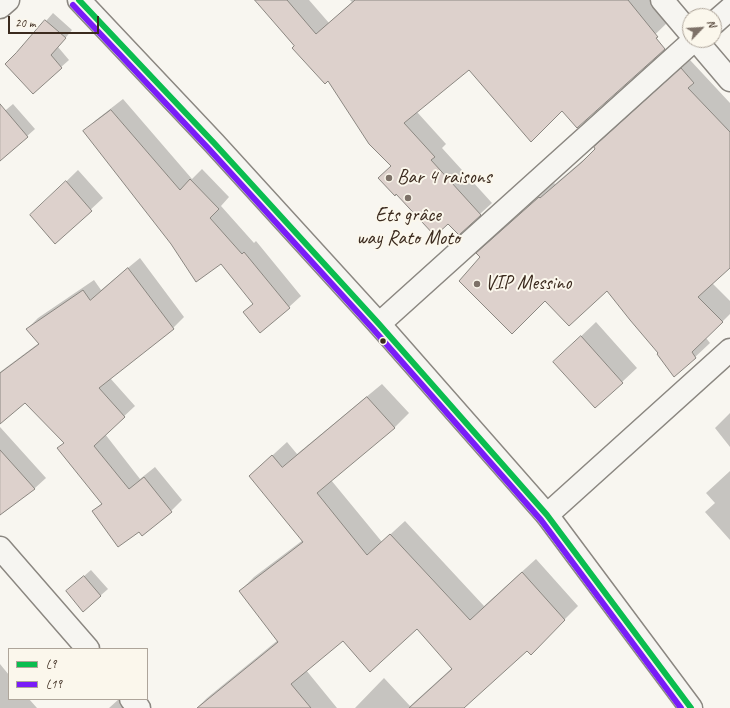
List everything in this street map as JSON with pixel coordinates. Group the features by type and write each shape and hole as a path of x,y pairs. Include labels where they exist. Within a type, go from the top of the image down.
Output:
{"street":[{"path":"0,7 8,0"},
{"path":"79,0 214,143 379,324 547,515 691,708"},
{"path":"662,0 682,24"},
{"path":"722,16 730,9"},
{"path":"379,324 686,48"},
{"path":"702,48 730,80"},
{"path":"547,515 730,350"},
{"path":"0,548 87,648"},
{"path":"132,700 139,708"}],"building":[{"path":"255,0 287,0 316,34 355,0 628,0 658,37 656,38 665,49 577,128 562,111 531,142 469,70 404,123 435,157 431,160 481,215 459,235 448,224 435,236 396,194 395,196 378,178 391,166 369,144 328,81 325,84 292,48 294,46"},
{"path":"45,20 66,38 51,55 62,68 33,94 5,64"},
{"path":"681,68 694,83 688,88 730,132 730,268 698,297 723,322 692,352 696,358 674,377 657,354 658,353 607,291 569,326 545,301 512,334 459,281 480,257 476,253 539,197 540,198 582,162 595,149 594,147"},
{"path":"0,104 28,137 0,161"},
{"path":"111,110 180,190 190,179 219,209 210,218 242,254 244,252 290,308 260,333 243,312 253,304 221,264 196,282 171,244 83,131"},
{"path":"66,181 92,211 55,244 30,215"},
{"path":"128,268 174,329 99,388 125,417 94,446 129,489 144,477 172,512 142,536 139,532 118,547 92,511 102,504 57,448 64,443 25,403 0,424 0,373 39,344 26,329 83,290 90,300"},
{"path":"581,336 623,383 595,408 553,362"},
{"path":"367,397 395,428 317,493 367,555 390,534 470,620 522,572 565,620 531,655 527,651 464,708 409,708 452,669 417,629 370,672 343,641 291,684 311,708 197,708 278,642 239,591 303,542 249,476 272,455 282,467"},
{"path":"0,450 35,489 0,515"},
{"path":"84,576 101,596 83,612 66,591"}],"transit line":[{"name":"L9","path":"79,0 214,143 379,324 547,515 691,708"},
{"name":"L19","path":"73,5 208,148 373,329 541,520 681,708"}],"place":[{"name":"Bar 4 raisons","path":"389,178"},
{"name":"Ets grâce way Rato Moto","path":"408,198"},
{"name":"VIP Messino","path":"477,284"}]}
